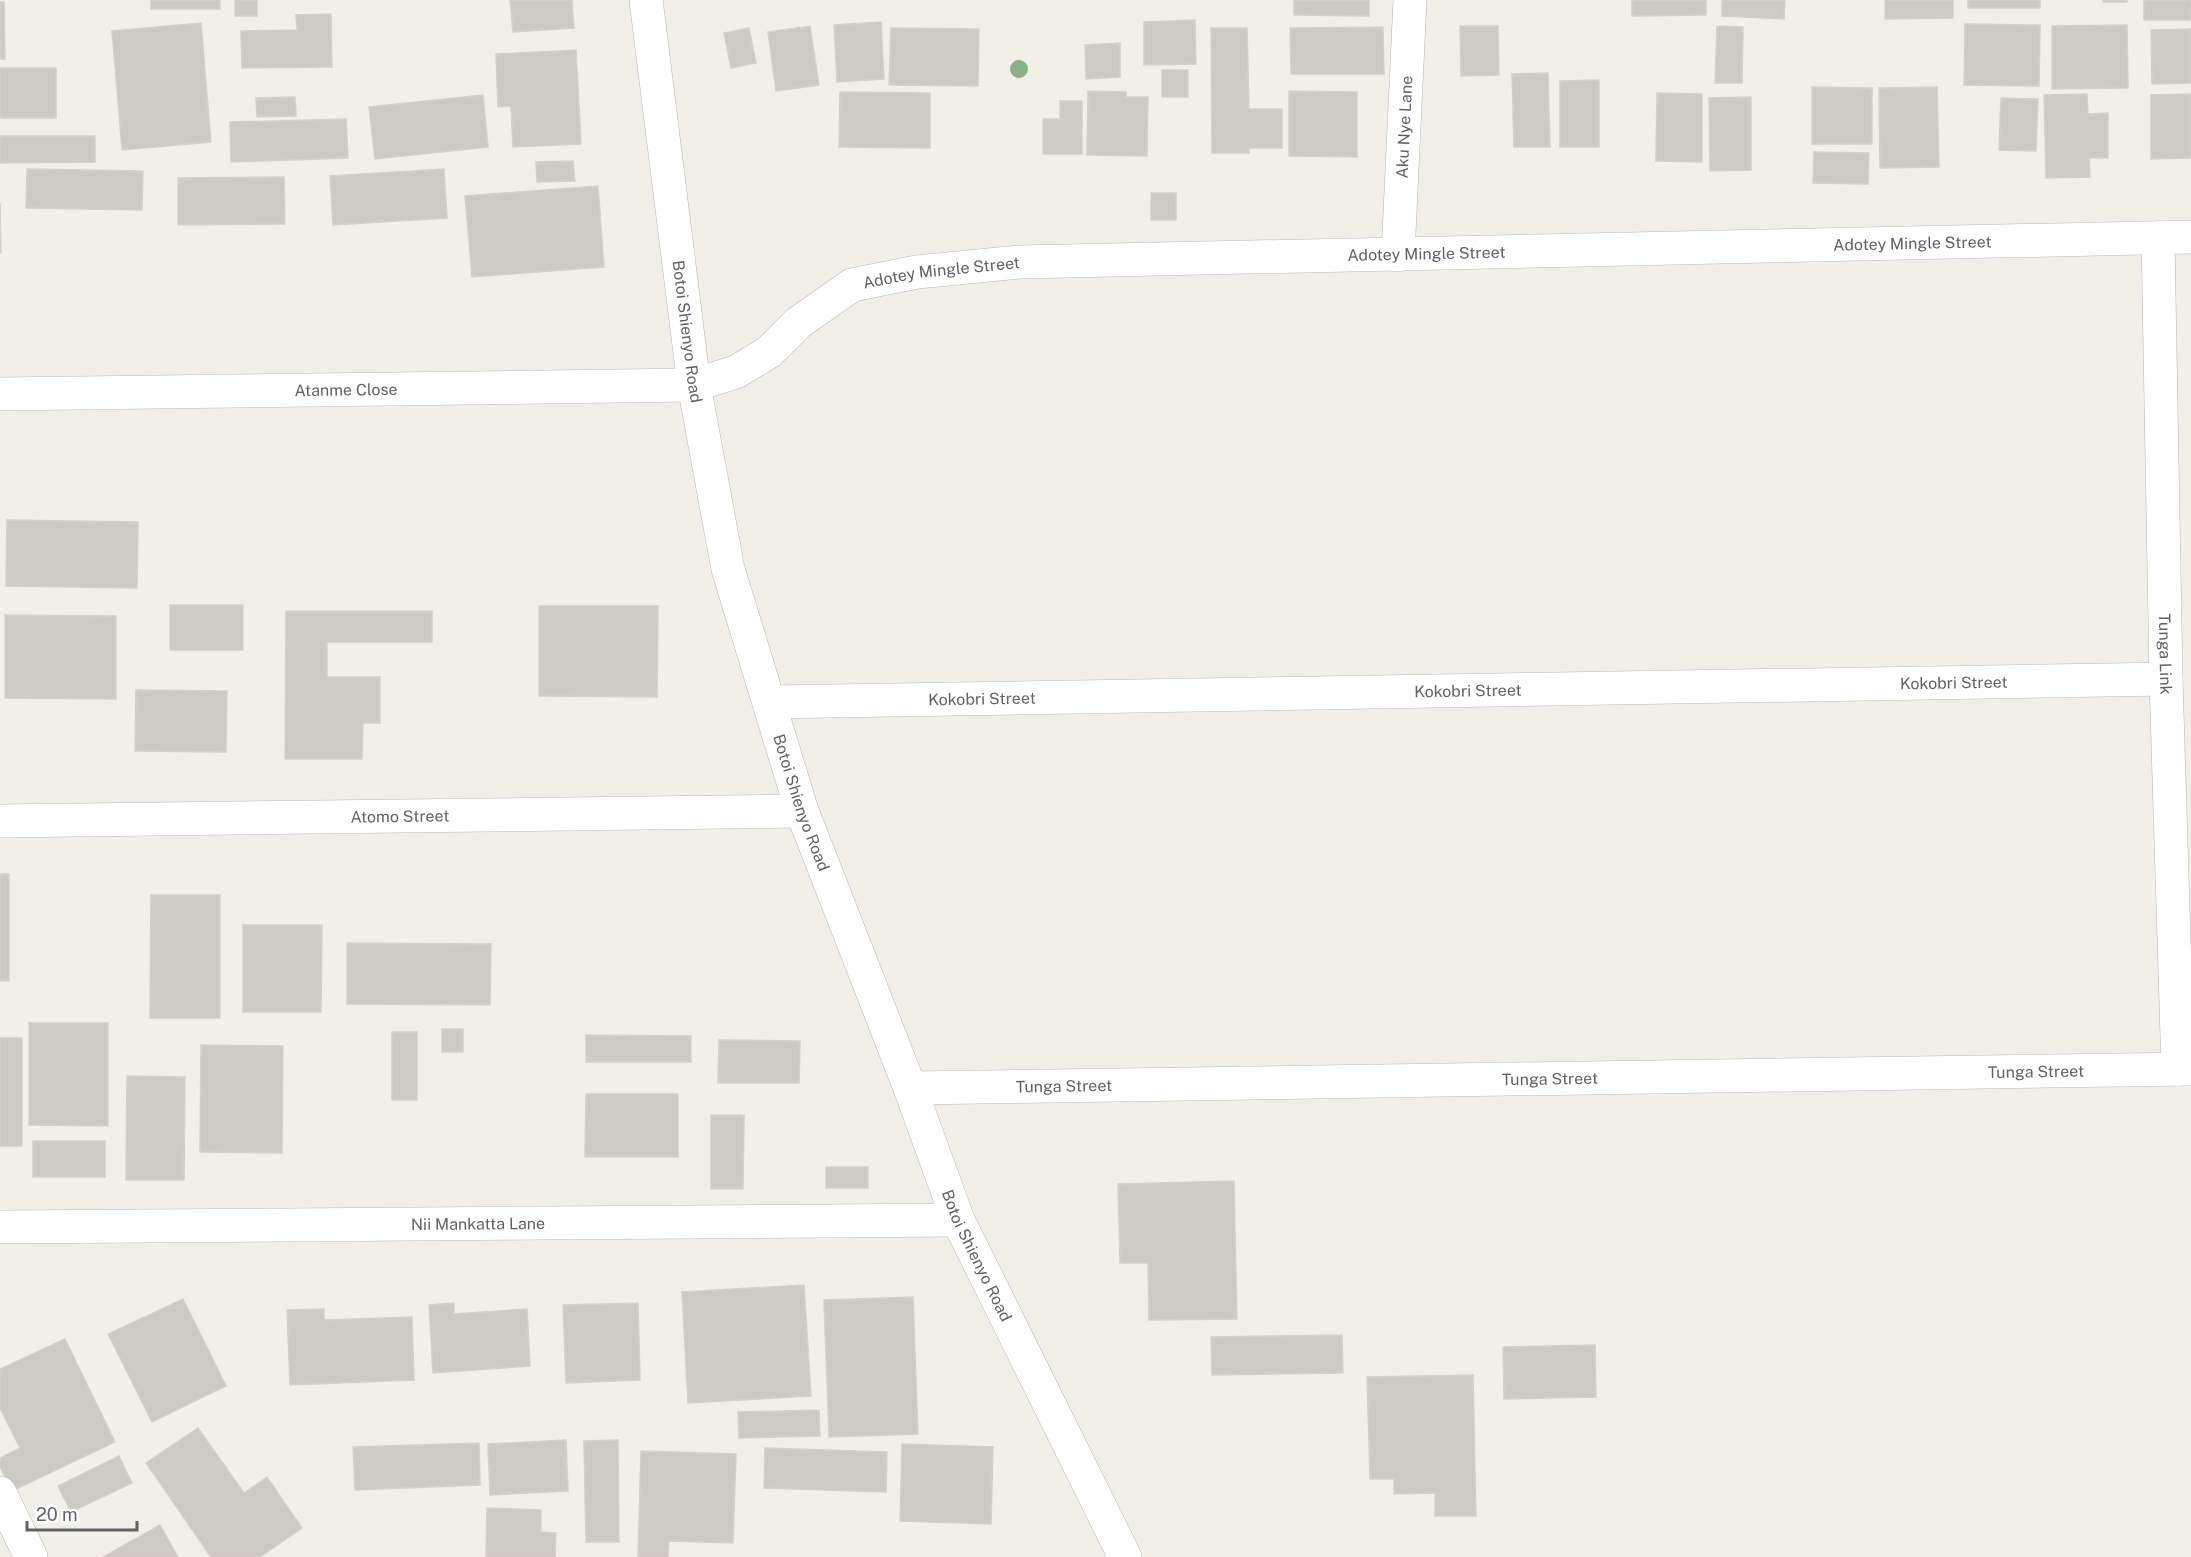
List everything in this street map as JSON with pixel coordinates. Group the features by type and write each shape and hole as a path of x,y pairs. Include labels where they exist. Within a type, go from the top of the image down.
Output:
{"street":[{"name":"Botoi Shienyo Road","path":"646,0 694,385 728,569 802,812 910,1088 958,1220 1125,1557"},
{"name":"Aku Nye Lane","path":"1398,255 1410,0"},
{"name":"Adotey Mingle Street","path":"694,385 736,372 769,352 798,323 852,285 917,272 1020,262 2191,237"},
{"name":"Tunga Link","path":"2158,238 2179,620 2166,679 2185,1069"},
{"name":"Atanme Close","path":"0,394 694,385"},
{"name":"Kokobri Street","path":"769,702 2166,679"},
{"name":"Atomo Street","path":"0,821 802,812"},
{"name":"Tunga Street","path":"910,1088 2185,1069"},
{"name":"Nii Mankatta Lane","path":"0,1227 958,1220"},
{"path":"0,1493 31,1557"}],"building":[{"path":"151,0 220,0 220,9 151,9"},
{"path":"235,0 257,0 257,16 235,16"},
{"path":"510,0 572,0 574,28 513,32"},
{"path":"1294,0 1369,0 1369,16 1294,15"},
{"path":"1632,0 1706,0 1706,15 1632,16"},
{"path":"1722,0 1785,0 1784,19 1722,16"},
{"path":"1885,0 1953,0 1953,18 1885,19"},
{"path":"1968,0 2040,0 2040,8 1968,8"},
{"path":"2103,0 2127,0 2127,2 2103,2"},
{"path":"2144,0 2191,0 2191,20 2144,20"},
{"path":"0,2 4,2 5,59 0,59"},
{"path":"331,14 332,67 242,68 241,31 297,30 296,15"},
{"path":"1195,20 1196,64 1144,65 1144,22"},
{"path":"881,22 884,79 837,82 834,25"},
{"path":"201,23 211,142 122,150 112,31"},
{"path":"1965,24 2040,25 2039,86 1964,85"},
{"path":"2127,25 2128,88 2052,89 2052,26"},
{"path":"810,26 819,85 776,91 768,32"},
{"path":"1460,26 1498,26 1499,75 1461,76"},
{"path":"1717,26 1743,27 1742,83 1715,83"},
{"path":"1383,27 1384,74 1291,74 1290,28"},
{"path":"749,28 756,63 731,68 724,33"},
{"path":"891,28 979,29 978,86 889,85"},
{"path":"1211,28 1247,28 1249,109 1282,109 1282,148 1249,148 1249,153 1212,153"},
{"path":"2191,29 2191,83 2152,84 2151,30"},
{"path":"1120,43 1120,77 1086,79 1085,45"},
{"path":"576,50 581,144 513,147 511,106 498,107 496,54"},
{"path":"0,68 56,68 56,118 0,118"},
{"path":"1162,70 1188,70 1188,97 1162,97"},
{"path":"1548,73 1550,147 1514,147 1512,74"},
{"path":"1599,80 1599,147 1560,147 1560,81"},
{"path":"1812,87 1872,88 1872,144 1812,144"},
{"path":"1937,87 1939,167 1880,168 1879,88"},
{"path":"1088,91 1126,92 1126,97 1148,97 1147,156 1087,155"},
{"path":"1289,91 1357,92 1357,157 1289,156"},
{"path":"840,92 930,93 930,148 839,147"},
{"path":"1657,93 1702,94 1702,162 1656,161"},
{"path":"2087,94 2088,114 2108,113 2108,158 2089,158 2090,177 2046,178 2044,95"},
{"path":"2191,94 2191,158 2151,159 2151,95"},
{"path":"483,95 488,147 375,159 369,107"},
{"path":"295,97 296,116 257,117 256,98"},
{"path":"1751,97 1751,170 1710,171 1709,98"},
{"path":"2001,98 2038,99 2036,151 1999,150"},
{"path":"1060,101 1082,101 1082,154 1043,154 1043,119 1060,119"},
{"path":"346,119 348,158 231,162 230,122"},
{"path":"0,136 95,136 95,162 0,163"},
{"path":"1814,152 1869,153 1868,184 1813,183"},
{"path":"573,161 575,181 537,182 536,162"},
{"path":"27,169 143,171 142,210 26,208"},
{"path":"444,169 447,218 333,225 330,176"},
{"path":"284,177 285,224 178,225 178,178"},
{"path":"598,186 604,267 472,277 465,196"},
{"path":"1151,193 1176,193 1176,220 1151,220"},
{"path":"0,203 1,253 0,253"},
{"path":"7,520 138,522 137,588 6,586"},
{"path":"170,605 243,605 243,650 170,650"},
{"path":"539,606 658,606 657,697 539,696"},
{"path":"286,611 432,611 432,642 327,642 327,677 380,677 380,723 363,723 362,759 285,759"},
{"path":"5,615 116,616 116,699 5,698"},
{"path":"136,690 227,691 226,752 135,751"},
{"path":"0,874 9,874 9,981 0,981"},
{"path":"151,895 220,895 220,1018 150,1018"},
{"path":"243,925 322,925 321,1012 243,1012"},
{"path":"347,943 491,944 490,1005 347,1004"},
{"path":"29,1023 108,1023 108,1126 29,1125"},
{"path":"442,1029 463,1029 463,1052 442,1052"},
{"path":"392,1032 417,1032 417,1100 392,1100"},
{"path":"586,1035 691,1036 691,1062 586,1062"},
{"path":"0,1038 22,1038 22,1146 0,1146"},
{"path":"719,1040 800,1041 799,1083 718,1083"},
{"path":"201,1045 283,1046 282,1153 200,1152"},
{"path":"127,1076 185,1077 184,1180 126,1180"},
{"path":"586,1094 678,1094 678,1157 585,1157"},
{"path":"711,1115 744,1115 743,1189 711,1189"},
{"path":"33,1141 105,1141 105,1177 33,1177"},
{"path":"826,1167 868,1167 868,1188 826,1188"},
{"path":"1234,1181 1237,1319 1149,1320 1148,1263 1120,1263 1118,1184"},
{"path":"804,1285 811,1396 688,1403 682,1292"},
{"path":"913,1297 918,1434 829,1437 824,1300"},
{"path":"183,1299 226,1386 152,1422 108,1334"},
{"path":"454,1303 454,1314 527,1309 530,1366 433,1373 429,1305"},
{"path":"638,1303 640,1380 566,1383 563,1305"},
{"path":"324,1309 324,1320 412,1317 414,1380 290,1385 287,1310"},
{"path":"1342,1335 1343,1373 1212,1375 1211,1337"},
{"path":"65,1339 115,1442 12,1491 0,1467 0,1458 20,1448 0,1408 0,1369"},
{"path":"1595,1345 1596,1397 1504,1399 1503,1347"},
{"path":"1473,1375 1476,1516 1435,1516 1435,1493 1394,1494 1394,1479 1370,1479 1367,1377"},
{"path":"819,1410 820,1436 739,1438 738,1412"},
{"path":"198,1428 244,1493 267,1477 302,1528 260,1557 211,1557 146,1463"},
{"path":"566,1440 568,1491 490,1495 488,1444"},
{"path":"618,1440 619,1542 586,1542 584,1441"},
{"path":"479,1443 480,1485 355,1490 353,1447"},
{"path":"902,1444 993,1447 991,1524 900,1521"},
{"path":"765,1448 887,1452 886,1492 764,1488"},
{"path":"641,1451 736,1454 733,1543 669,1541 668,1557 638,1557"},
{"path":"119,1456 132,1483 71,1512 58,1486"},
{"path":"487,1508 541,1510 541,1532 556,1533 555,1557 486,1557"},
{"path":"160,1525 178,1557 103,1557"}]}
